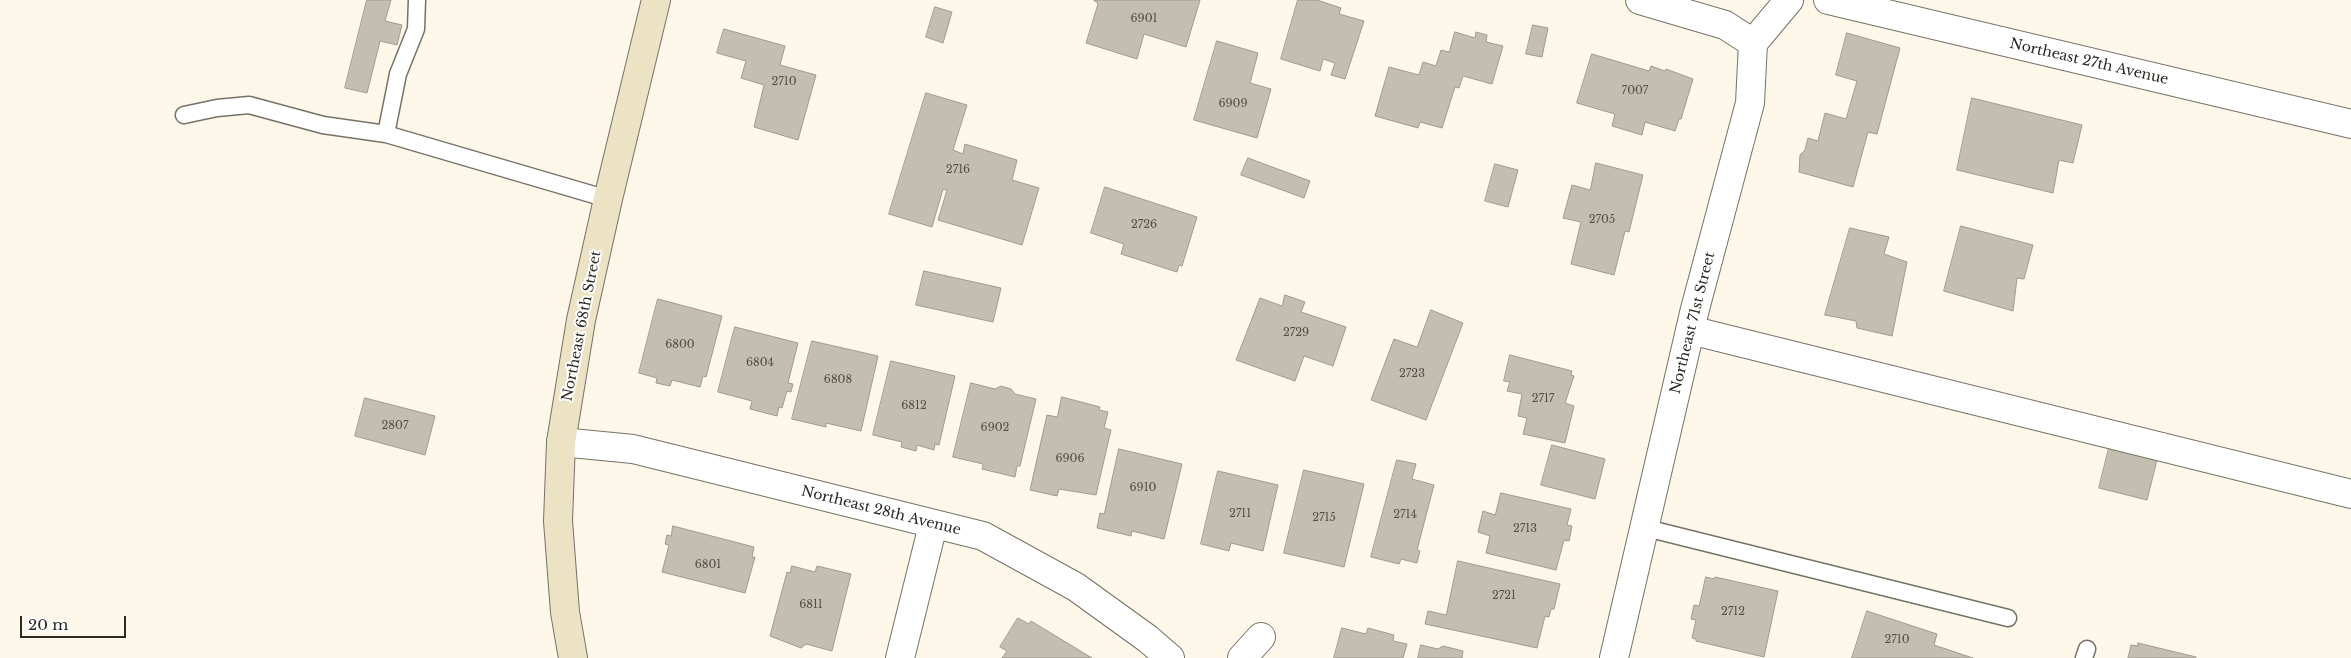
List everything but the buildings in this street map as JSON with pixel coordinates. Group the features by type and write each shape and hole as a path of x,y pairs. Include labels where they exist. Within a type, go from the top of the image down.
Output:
{"street":[{"name":"Northeast 68th Street","path":"573,658 565,612 558,521 561,442 581,320 608,198 656,0"},
{"path":"1640,0 1725,25 1753,43 1789,0"},
{"name":"Northeast 27th Avenue","path":"1828,0 2351,124"},
{"name":"Northeast 71st Street","path":"1614,658 1646,528 1690,330 1750,103 1753,43"},
{"path":"1690,330 2351,494"},
{"name":"Northeast 28th Avenue","path":"561,442 633,449 983,536 1076,587 1148,638 1170,658"},
{"path":"900,658 933,525"},
{"path":"1242,658 1261,637"}],"lane":[{"path":"386,134 398,74 416,29 417,0"},
{"path":"184,115 217,108 249,105 323,125 386,134 608,198"},
{"path":"1646,528 2008,618"}]}
